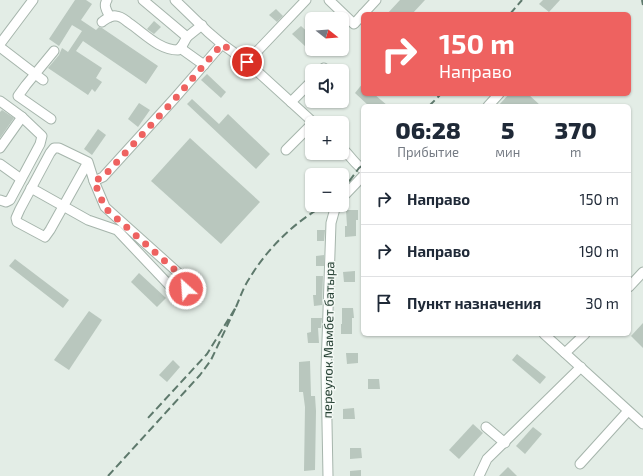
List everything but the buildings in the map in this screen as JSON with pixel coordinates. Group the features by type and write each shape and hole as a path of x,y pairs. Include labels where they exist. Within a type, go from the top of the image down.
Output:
{"street":[{"path":"33,0 0,46 44,80"},
{"path":"107,0 105,3 106,19 116,16 123,19 152,41 168,49 178,50 187,37 202,25"},
{"path":"144,0 187,37"},
{"path":"175,0 222,44 247,62 306,116"},
{"path":"247,62 306,0"},
{"path":"329,0 354,24 361,16"},
{"path":"365,12 376,0"},
{"path":"94,181 103,177 174,100 222,44"},
{"path":"182,46 184,50 204,65"},
{"path":"51,119 18,96 54,51"},
{"path":"291,102 305,88"},
{"path":"490,104 497,96"},
{"path":"0,101 22,117 42,136 40,144 10,200 6,202 0,200"},
{"path":"0,148 22,117"},
{"path":"286,150 305,131"},
{"path":"31,188 64,206 88,220 117,230 170,286 176,291 184,292 187,285 184,278 105,208 88,162 59,148 54,148 50,153 31,188 16,218 17,222 45,237 64,206 88,162"},
{"path":"349,154 359,168 361,168"},
{"path":"0,164 21,179"},
{"path":"349,191 361,178"},
{"name":"переулок Мамбет батыра","path":"328,476 326,370 331,223 334,212"},
{"path":"631,285 643,272"},
{"path":"546,336 643,424"},
{"path":"565,353 583,336"},
{"path":"479,476 487,459 581,367"},
{"path":"580,464 628,411"},
{"path":"486,427 505,443"}],"railway":[{"path":"512,12 522,0"},
{"path":"642,0 643,5"},
{"path":"431,104 439,96"},
{"path":"349,182 361,166"},
{"path":"236,307 243,289 264,257 292,228 313,212"},
{"path":"108,476 200,375 211,360 236,307 207,354 148,418"}],"route":[{"path":"186,289 187,285 184,278 105,208 94,181 103,177 174,100 222,44 247,62"}]}
